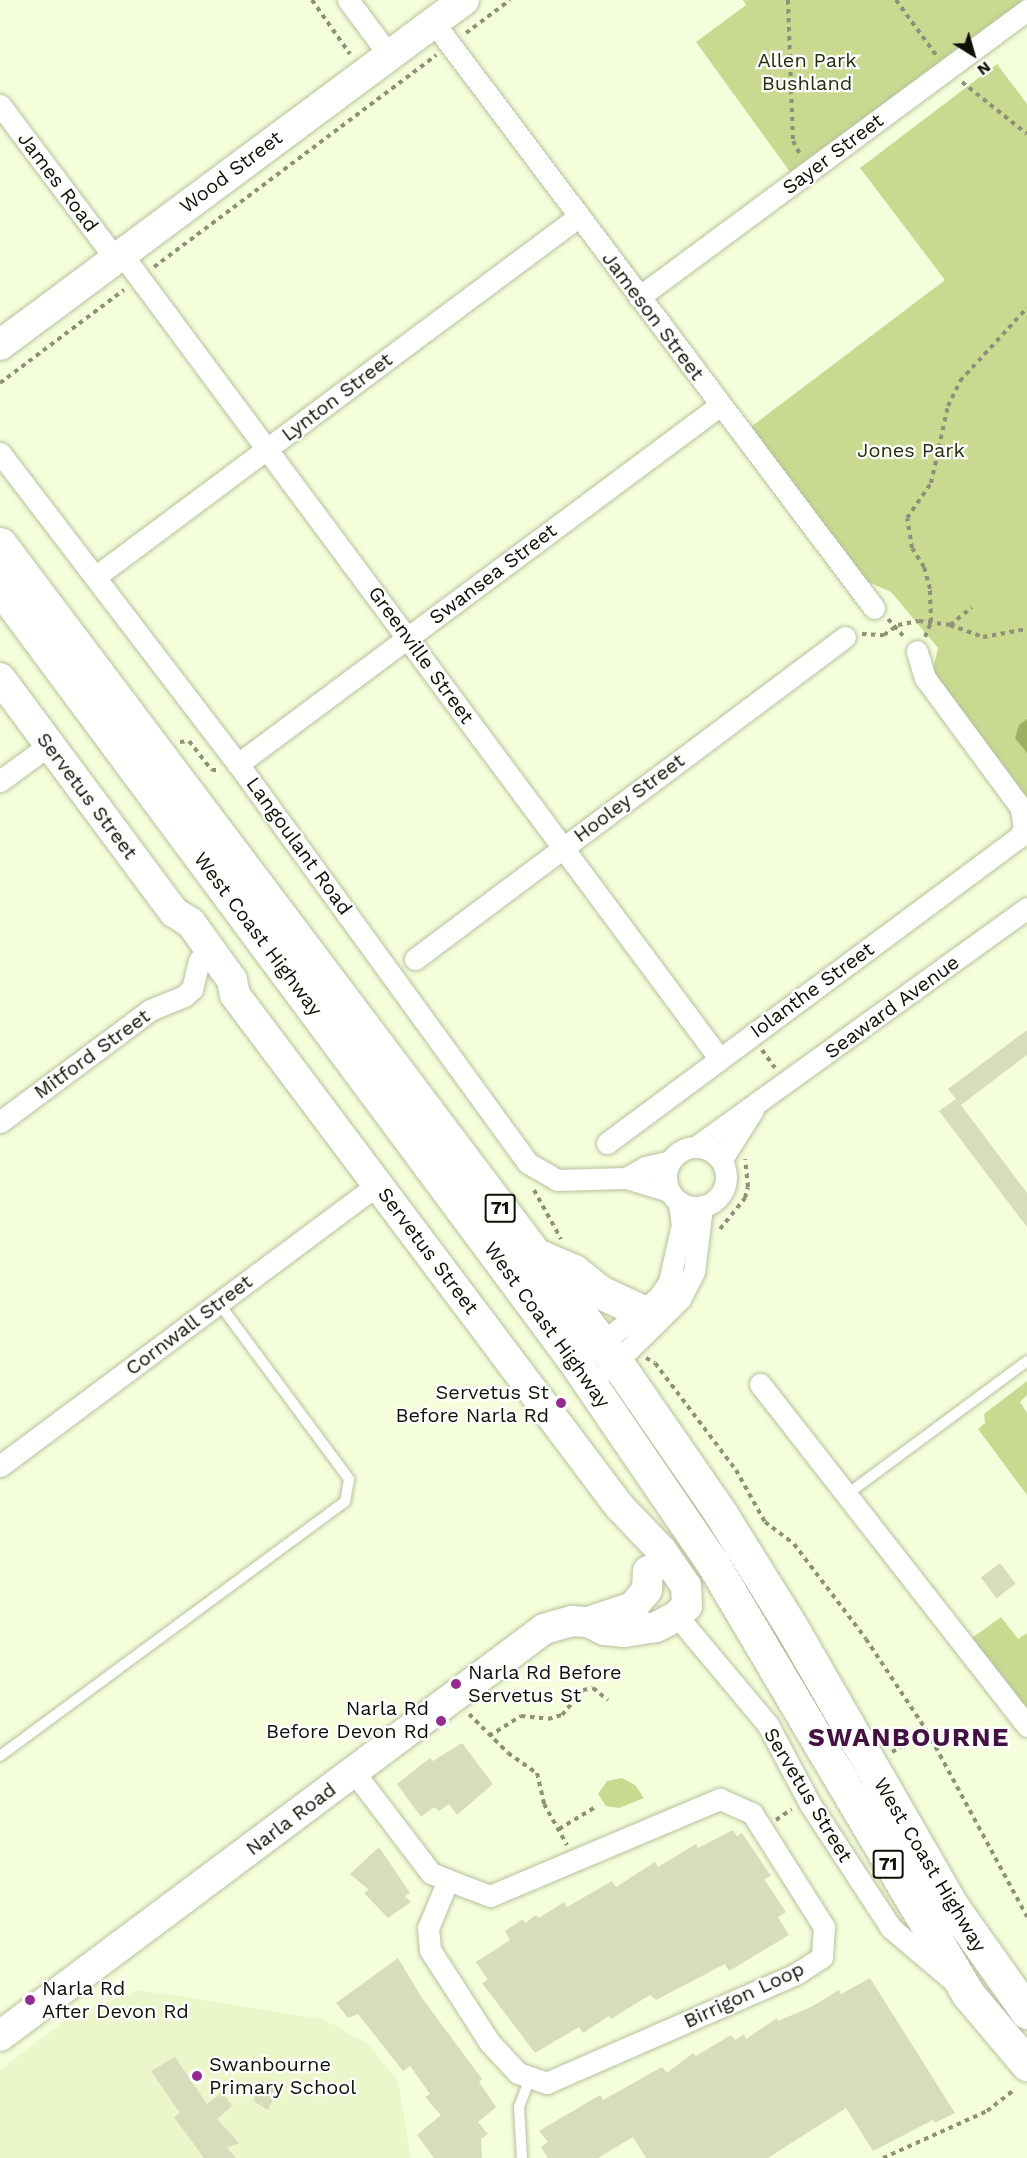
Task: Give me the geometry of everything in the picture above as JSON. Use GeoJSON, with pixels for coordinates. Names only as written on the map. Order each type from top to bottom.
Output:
{"type":"FeatureCollection","features":[{"type":"Feature","properties":{"kind":"highway","name":"West Coast Highway"},"geometry":{"type":"LineString","coordinates":[[0,544],[609,1353],[727,1523],[792,1628],[952,1906],[1027,2013]]}},
{"type":"Feature","properties":{"kind":"highway","name":"West Coast Highway"},"geometry":{"type":"LineString","coordinates":[[0,587],[583,1373],[718,1572],[969,1994],[1021,2077]]}},
{"type":"Feature","properties":{"kind":"highway"},"geometry":{"type":"LineString","coordinates":[[536,1255],[574,1271],[605,1295],[641,1311]]}},
{"type":"Feature","properties":{"kind":"street"},"geometry":{"type":"LineString","coordinates":[[348,0],[389,55]]}},
{"type":"Feature","properties":{"kind":"street","name":"Wood Street"},"geometry":{"type":"LineString","coordinates":[[0,345],[389,55],[440,47],[464,0]]}},
{"type":"Feature","properties":{"kind":"street","name":"Sayer Street"},"geometry":{"type":"LineString","coordinates":[[639,297],[1027,9]]}},
{"type":"Feature","properties":{"kind":"street","name":"Jameson Street"},"geometry":{"type":"LineString","coordinates":[[440,47],[579,217],[719,406],[874,608]]}},
{"type":"Feature","properties":{"kind":"street","name":"James Road"},"geometry":{"type":"LineString","coordinates":[[0,105],[118,256]]}},
{"type":"Feature","properties":{"kind":"street","name":"Lynton Street"},"geometry":{"type":"LineString","coordinates":[[95,577],[579,217]]}},
{"type":"Feature","properties":{"kind":"street","name":"Greenville Street"},"geometry":{"type":"LineString","coordinates":[[118,256],[139,278],[719,1058]]}},
{"type":"Feature","properties":{"kind":"street","name":"Swansea Street"},"geometry":{"type":"LineString","coordinates":[[231,767],[719,406]]}},
{"type":"Feature","properties":{"kind":"street","name":"Langoulant Road"},"geometry":{"type":"LineString","coordinates":[[0,453],[95,577],[231,767],[528,1162],[557,1180],[626,1178],[674,1197]]}},
{"type":"Feature","properties":{"kind":"street","name":"Hooley Street"},"geometry":{"type":"LineString","coordinates":[[415,959],[850,635]]}},
{"type":"Feature","properties":{"kind":"street","name":"Iolanthe Street"},"geometry":{"type":"LineString","coordinates":[[607,1143],[1019,837],[1024,828],[1021,808],[925,678],[917,651]]}},
{"type":"Feature","properties":{"kind":"street","name":"Servetus Street"},"geometry":{"type":"LineString","coordinates":[[0,678],[174,912],[191,923],[232,980],[235,995],[619,1506],[682,1578],[689,1597],[677,1616]]}},
{"type":"Feature","properties":{"kind":"street"},"geometry":{"type":"LineString","coordinates":[[0,781],[49,745]]}},
{"type":"Feature","properties":{"kind":"street","name":"Seaward Avenue"},"geometry":{"type":"LineString","coordinates":[[697,1146],[723,1124],[757,1105],[1027,908]]}},
{"type":"Feature","properties":{"kind":"street","name":"Servetus Street"},"geometry":{"type":"LineString","coordinates":[[174,912],[180,933],[221,988],[235,995]]}},
{"type":"Feature","properties":{"kind":"street","name":"Mitford Street"},"geometry":{"type":"LineString","coordinates":[[0,1122],[140,1019],[192,989],[200,960]]}},
{"type":"Feature","properties":{"kind":"street","name":"Seaward Avenue"},"geometry":{"type":"LineString","coordinates":[[722,1160],[757,1105]]}},
{"type":"Feature","properties":{"kind":"street"},"geometry":{"type":"LineString","coordinates":[[609,1353],[641,1311],[669,1281],[682,1225],[666,1170],[670,1161],[682,1150],[697,1146],[711,1150],[722,1160],[726,1169],[724,1189],[719,1197],[702,1207]]}},
{"type":"Feature","properties":{"kind":"street","name":"Langoulant Road"},"geometry":{"type":"LineString","coordinates":[[626,1178],[645,1167],[670,1161]]}},
{"type":"Feature","properties":{"kind":"street","name":"Cornwall Street"},"geometry":{"type":"LineString","coordinates":[[0,1466],[378,1184]]}},
{"type":"Feature","properties":{"kind":"street"},"geometry":{"type":"LineString","coordinates":[[674,1197],[702,1207]]}},
{"type":"Feature","properties":{"kind":"street"},"geometry":{"type":"LineString","coordinates":[[583,1373],[680,1299],[694,1272],[702,1207]]}},
{"type":"Feature","properties":{"kind":"street"},"geometry":{"type":"LineString","coordinates":[[760,1384],[1027,1726]]}},
{"type":"Feature","properties":{"kind":"street","name":"Servetus Street"},"geometry":{"type":"LineString","coordinates":[[619,1506],[648,1571],[677,1616],[768,1725],[810,1804],[891,1928],[969,1994]]}},
{"type":"Feature","properties":{"kind":"street","name":"Narla Road"},"geometry":{"type":"LineString","coordinates":[[0,2036],[544,1629],[572,1621],[588,1622],[623,1612],[640,1601],[647,1590],[648,1571]]}},
{"type":"Feature","properties":{"kind":"street","name":"Narla Road"},"geometry":{"type":"LineString","coordinates":[[588,1622],[604,1630],[639,1632],[677,1616]]}},
{"type":"Feature","properties":{"kind":"street","name":"Birrigon Loop"},"geometry":{"type":"LineString","coordinates":[[354,1772],[431,1873],[490,1896],[720,1799],[752,1813],[824,1927],[822,1957],[796,1974],[547,2083],[530,2078]]}},
{"type":"Feature","properties":{"kind":"street"},"geometry":{"type":"LineString","coordinates":[[448,1880],[428,1928],[430,1950],[490,2043],[518,2073],[530,2078]]}},
{"type":"Feature","properties":{"kind":"lane"},"geometry":{"type":"LineString","coordinates":[[0,1756],[345,1502],[349,1479],[219,1303]]}},
{"type":"Feature","properties":{"kind":"lane"},"geometry":{"type":"LineString","coordinates":[[846,1495],[1027,1361]]}},
{"type":"Feature","properties":{"kind":"lane"},"geometry":{"type":"LineString","coordinates":[[522,2158],[519,2107],[530,2078]]}},
{"type":"Feature","properties":{"kind":"path"},"geometry":{"type":"LineString","coordinates":[[312,0],[352,53],[343,60]]}},
{"type":"Feature","properties":{"kind":"path"},"geometry":{"type":"LineString","coordinates":[[0,383],[440,47],[510,0]]}},
{"type":"Feature","properties":{"kind":"path"},"geometry":{"type":"LineString","coordinates":[[788,0],[793,141],[804,162]]}},
{"type":"Feature","properties":{"kind":"path"},"geometry":{"type":"LineString","coordinates":[[874,608],[897,627],[917,651],[931,622],[930,589],[924,567],[912,548],[907,518],[931,483],[948,406],[960,381],[1027,308]]}},
{"type":"Feature","properties":{"kind":"path"},"geometry":{"type":"LineString","coordinates":[[950,625],[972,607]]}},
{"type":"Feature","properties":{"kind":"path"},"geometry":{"type":"LineString","coordinates":[[850,635],[876,637],[908,622],[950,625],[983,638],[1027,629]]}},
{"type":"Feature","properties":{"kind":"path"},"geometry":{"type":"LineString","coordinates":[[176,743],[189,741],[212,770],[231,767]]}},
{"type":"Feature","properties":{"kind":"path"},"geometry":{"type":"LineString","coordinates":[[758,1044],[787,1083]]}},
{"type":"Feature","properties":{"kind":"path"},"geometry":{"type":"LineString","coordinates":[[717,1234],[744,1198],[748,1187],[745,1148]]}},
{"type":"Feature","properties":{"kind":"path"},"geometry":{"type":"LineString","coordinates":[[656,1355],[655,1362],[736,1470],[765,1522],[794,1544],[866,1639],[927,1731],[1027,1917]]}},
{"type":"Feature","properties":{"kind":"path"},"geometry":{"type":"LineString","coordinates":[[489,1736],[521,1716],[548,1719],[562,1715],[583,1690],[593,1688],[608,1700]]}},
{"type":"Feature","properties":{"kind":"path"},"geometry":{"type":"LineString","coordinates":[[457,1695],[476,1724],[537,1773],[544,1804],[575,1860]]}},
{"type":"Feature","properties":{"kind":"path"},"geometry":{"type":"LineString","coordinates":[[885,1756],[927,1731]]}},
{"type":"Feature","properties":{"kind":"path"},"geometry":{"type":"LineString","coordinates":[[559,1829],[597,1806]]}},
{"type":"Feature","properties":{"kind":"path"},"geometry":{"type":"LineString","coordinates":[[883,2158],[987,2111],[1021,2077]]}},
{"type":"Feature","properties":{"kind":"shaded area"},"geometry":{"type":"Polygon","coordinates":[[[1027,719],[1027,753],[1015,738],[1019,725],[1027,719]]]}},
{"type":"Feature","properties":{"kind":"shaded area","name":"Swanbourne Primary School"},"geometry":{"type":"Polygon","coordinates":[[[139,1990],[323,2019],[368,2044],[398,2081],[411,2158],[0,2158],[0,2070],[74,2014],[139,1990]]]}},
{"type":"Feature","properties":{"kind":"green space","name":"Allen Park Bushland"},"geometry":{"type":"Polygon","coordinates":[[[743,0],[1024,0],[790,172],[696,42],[746,5],[743,0]]]}},
{"type":"Feature","properties":{"kind":"green space","name":"Jones Park"},"geometry":{"type":"Polygon","coordinates":[[[997,64],[1027,104],[1027,801],[932,674],[938,648],[891,592],[861,579],[748,429],[945,280],[860,168],[997,64]]]}},
{"type":"Feature","properties":{"kind":"green space"},"geometry":{"type":"Polygon","coordinates":[[[1027,1381],[1027,1395],[1020,1402],[1027,1413],[1027,1495],[978,1429],[985,1423],[984,1414],[1027,1381]]]}},
{"type":"Feature","properties":{"kind":"green space"},"geometry":{"type":"Polygon","coordinates":[[[1001,1617],[1018,1639],[1027,1633],[1027,1711],[972,1638],[1001,1617]]]}},
{"type":"Feature","properties":{"kind":"green space"},"geometry":{"type":"Polygon","coordinates":[[[622,1778],[635,1785],[644,1798],[619,1808],[606,1806],[598,1794],[607,1781],[622,1778]]]}},
{"type":"Feature","properties":{"kind":"building"},"geometry":{"type":"Polygon","coordinates":[[[1027,1030],[1027,1055],[961,1105],[1027,1193],[1027,1227],[939,1111],[956,1099],[948,1089],[1027,1030]]]}},
{"type":"Feature","properties":{"kind":"building"},"geometry":{"type":"Polygon","coordinates":[[[1000,1563],[1016,1584],[996,1598],[981,1577],[1000,1563]]]}},
{"type":"Feature","properties":{"kind":"building"},"geometry":{"type":"Polygon","coordinates":[[[462,1743],[493,1784],[457,1815],[449,1804],[439,1811],[434,1807],[421,1817],[397,1784],[430,1758],[433,1761],[462,1743]]]}},
{"type":"Feature","properties":{"kind":"building"},"geometry":{"type":"Polygon","coordinates":[[[733,1830],[737,1836],[742,1833],[771,1876],[764,1879],[786,1912],[778,1917],[789,1935],[729,1971],[725,1964],[656,2000],[650,1995],[611,2019],[609,2016],[583,2033],[579,2027],[535,2053],[482,1983],[488,1980],[476,1962],[510,1940],[505,1931],[523,1919],[525,1923],[536,1915],[539,1918],[564,1902],[567,1907],[612,1881],[616,1887],[655,1862],[658,1867],[696,1844],[698,1848],[733,1830]]]}},
{"type":"Feature","properties":{"kind":"building"},"geometry":{"type":"Polygon","coordinates":[[[379,1847],[410,1893],[405,1896],[411,1902],[388,1918],[364,1893],[369,1890],[350,1874],[379,1847]]]}},
{"type":"Feature","properties":{"kind":"building"},"geometry":{"type":"Polygon","coordinates":[[[398,1958],[422,1998],[482,2079],[479,2082],[496,2107],[478,2122],[488,2134],[481,2139],[482,2158],[434,2158],[417,2135],[441,2115],[425,2097],[430,2094],[410,2066],[403,2071],[358,2014],[348,2018],[336,2003],[398,1958]]]}},
{"type":"Feature","properties":{"kind":"building"},"geometry":{"type":"Polygon","coordinates":[[[870,1978],[955,2113],[935,2123],[933,2120],[873,2151],[846,2108],[768,2158],[646,2158],[633,2137],[598,2158],[548,2158],[541,2147],[548,2142],[539,2131],[600,2095],[603,2100],[662,2067],[667,2073],[693,2053],[696,2056],[731,2035],[735,2040],[744,2034],[746,2039],[777,2018],[778,2021],[811,2007],[839,1990],[841,1994],[870,1978]]]}},
{"type":"Feature","properties":{"kind":"building"},"geometry":{"type":"Polygon","coordinates":[[[175,2057],[207,2104],[222,2092],[232,2106],[217,2119],[239,2143],[227,2148],[236,2158],[204,2158],[174,2117],[180,2113],[151,2071],[175,2057]]]}},
{"type":"Feature","properties":{"kind":"building"},"geometry":{"type":"Polygon","coordinates":[[[262,2081],[277,2090],[268,2110],[253,2101],[262,2081]]]}},
{"type":"Feature","properties":{"kind":"place","name":"Servetus St Before Narla Rd"},"geometry":{"type":"Point","coordinates":[561,1403]}},
{"type":"Feature","properties":{"kind":"place","name":"Narla Rd Before Servetus St"},"geometry":{"type":"Point","coordinates":[456,1684]}},
{"type":"Feature","properties":{"kind":"place","name":"Narla Rd Before Devon Rd"},"geometry":{"type":"Point","coordinates":[441,1721]}},
{"type":"Feature","properties":{"kind":"place","name":"Narla Rd After Devon Rd"},"geometry":{"type":"Point","coordinates":[30,2000]}},
{"type":"Feature","properties":{"kind":"place","name":"Swanbourne Primary School"},"geometry":{"type":"Point","coordinates":[197,2076]}},
{"type":"Feature","properties":{"kind":"district","name":"SWANBOURNE"},"geometry":{"type":"Point","coordinates":[909,1738]}}]}
